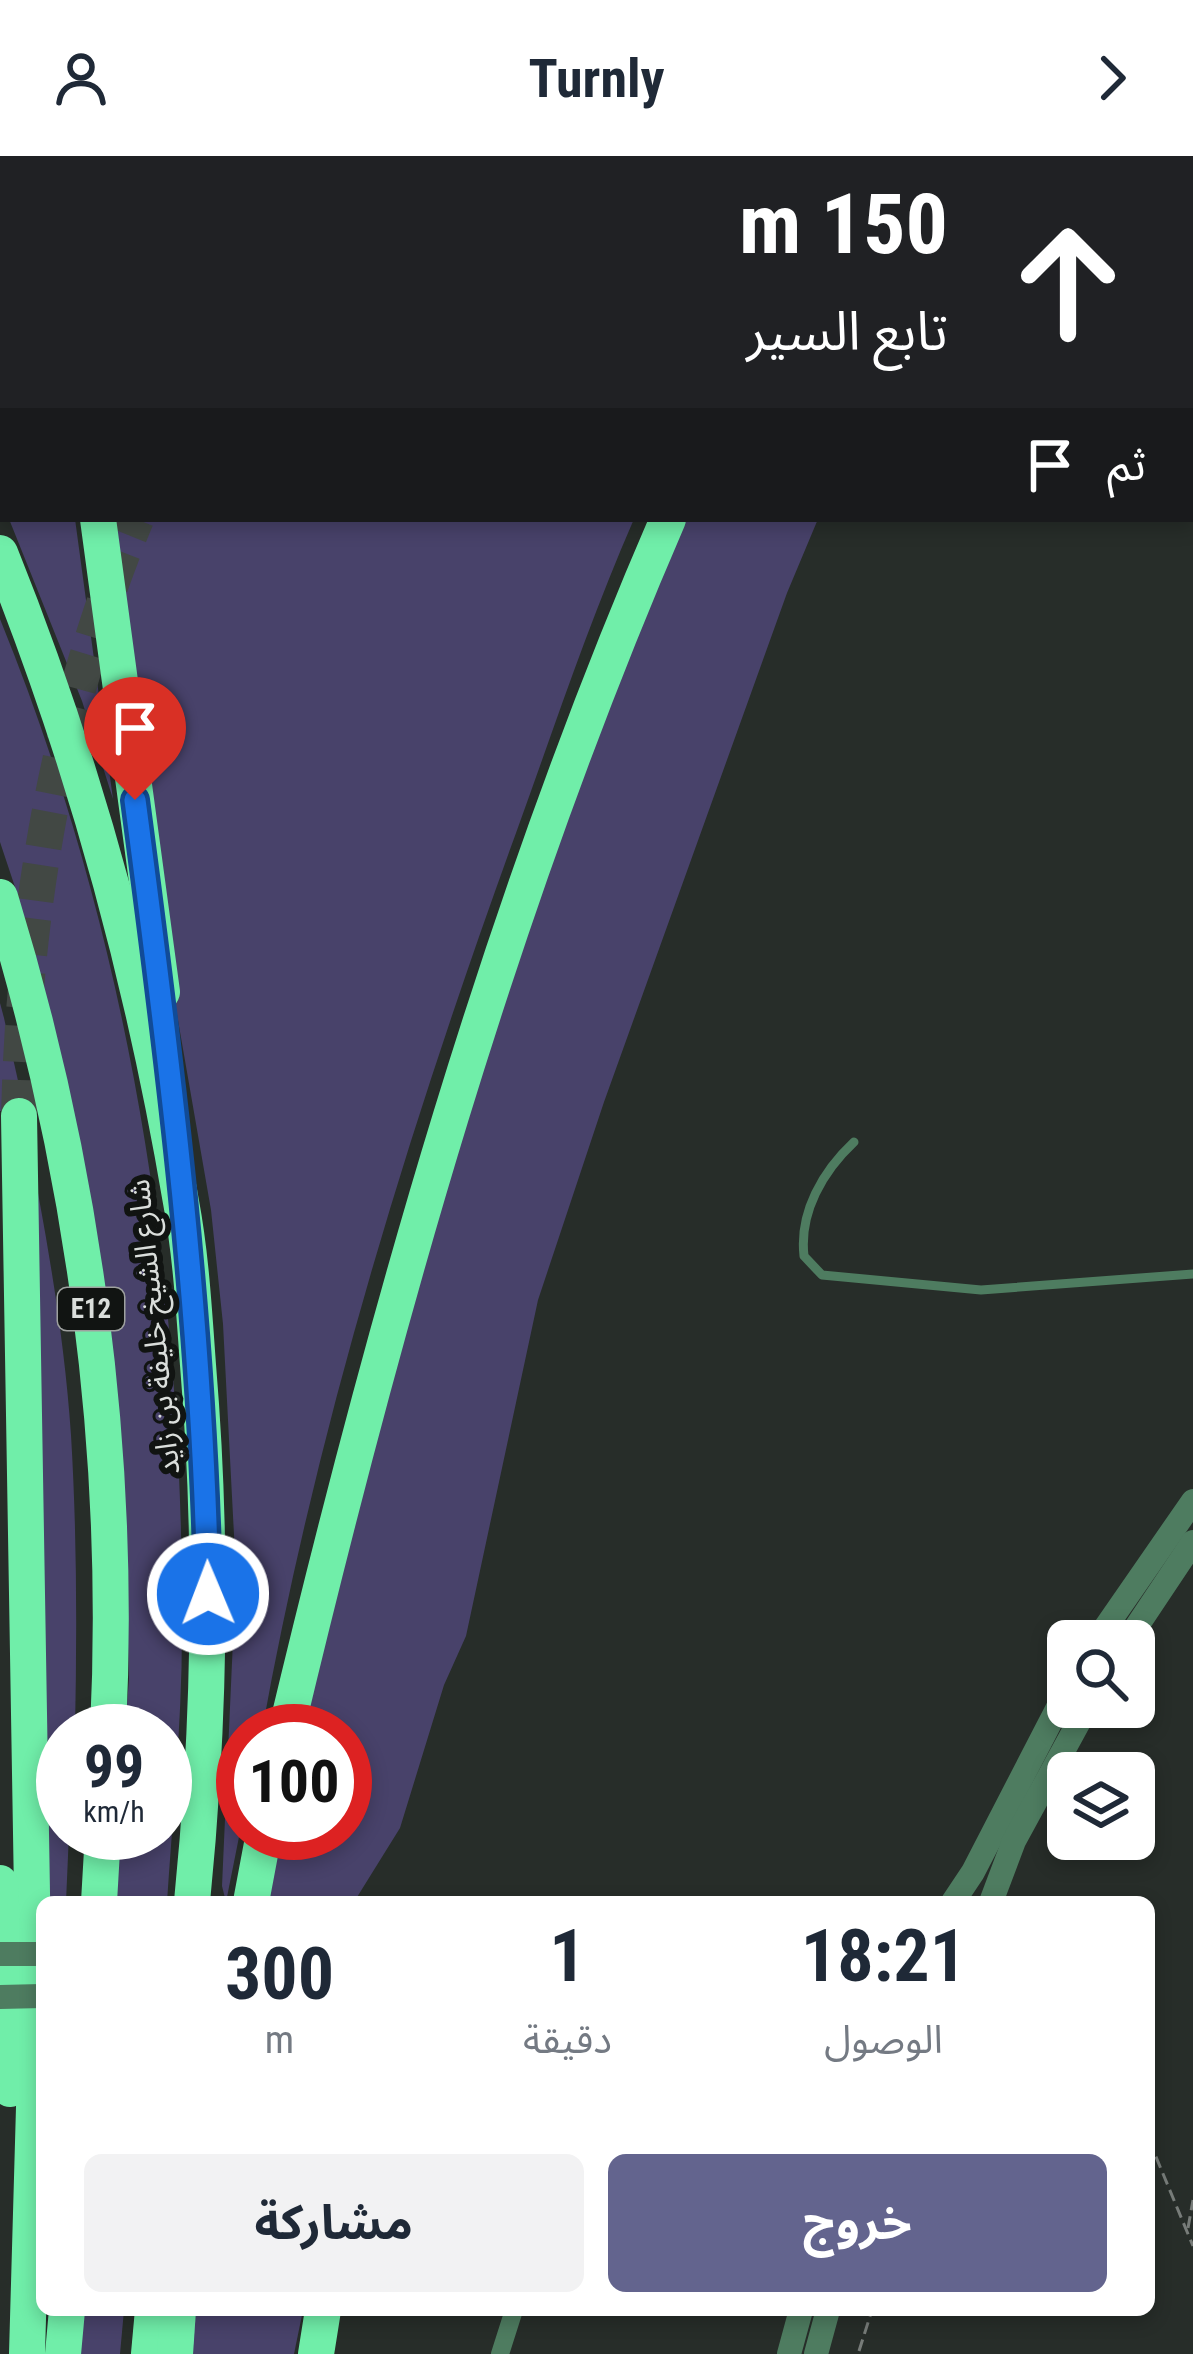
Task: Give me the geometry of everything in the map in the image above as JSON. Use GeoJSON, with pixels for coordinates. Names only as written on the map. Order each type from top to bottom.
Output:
{"type":"FeatureCollection","features":[{"type":"Feature","properties":{"kind":"highway"},"geometry":{"type":"LineString","coordinates":[[98,522],[164,1008],[182,1204]]}},
{"type":"Feature","properties":{"kind":"highway"},"geometry":{"type":"LineString","coordinates":[[293,1704],[381,1351],[438,1156],[564,786],[667,522]]}},
{"type":"Feature","properties":{"kind":"highway","name":"شارع الشيخ خليفة بن زايد"},"geometry":{"type":"LineString","coordinates":[[0,554],[59,706],[123,919],[182,1204],[203,1424],[208,1594],[192,1896]]}},
{"type":"Feature","properties":{"kind":"highway","name":"شارع الشيخ خليفة بن زايد"},"geometry":{"type":"LineString","coordinates":[[0,897],[49,1076],[91,1311],[109,1511],[108,1704]]}},
{"type":"Feature","properties":{"kind":"highway"},"geometry":{"type":"LineString","coordinates":[[19,1116],[34,2072],[23,2354]]}},
{"type":"Feature","properties":{"kind":"highway"},"geometry":{"type":"LineString","coordinates":[[99,1896],[101,1860]]}},
{"type":"Feature","properties":{"kind":"highway"},"geometry":{"type":"LineString","coordinates":[[252,1896],[259,1860]]}},
{"type":"Feature","properties":{"kind":"highway"},"geometry":{"type":"LineString","coordinates":[[0,1883],[23,2354]]}},
{"type":"Feature","properties":{"kind":"highway"},"geometry":{"type":"LineString","coordinates":[[63,2354],[66,2316]]}},
{"type":"Feature","properties":{"kind":"highway"},"geometry":{"type":"LineString","coordinates":[[149,2354],[152,2316]]}},
{"type":"Feature","properties":{"kind":"highway"},"geometry":{"type":"LineString","coordinates":[[175,2354],[178,2316]]}},
{"type":"Feature","properties":{"kind":"highway"},"geometry":{"type":"LineString","coordinates":[[316,2354],[321,2316]]}},
{"type":"Feature","properties":{"kind":"street"},"geometry":{"type":"LineString","coordinates":[[1111,1620],[1193,1501]]}},
{"type":"Feature","properties":{"kind":"street"},"geometry":{"type":"LineString","coordinates":[[1141,1620],[1193,1543]]}},
{"type":"Feature","properties":{"kind":"street"},"geometry":{"type":"LineString","coordinates":[[957,1896],[1047,1728]]}},
{"type":"Feature","properties":{"kind":"street"},"geometry":{"type":"LineString","coordinates":[[993,1896],[1014,1841],[1076,1728]]}},
{"type":"Feature","properties":{"kind":"street"},"geometry":{"type":"LineString","coordinates":[[0,1954],[36,1954]]}},
{"type":"Feature","properties":{"kind":"street"},"geometry":{"type":"LineString","coordinates":[[0,1997],[36,1996]]}},
{"type":"Feature","properties":{"kind":"street"},"geometry":{"type":"LineString","coordinates":[[500,2354],[512,2316]]}},
{"type":"Feature","properties":{"kind":"street"},"geometry":{"type":"LineString","coordinates":[[789,2354],[799,2316]]}},
{"type":"Feature","properties":{"kind":"street"},"geometry":{"type":"LineString","coordinates":[[817,2354],[826,2316]]}},
{"type":"Feature","properties":{"kind":"lane"},"geometry":{"type":"LineString","coordinates":[[854,1142],[830,1167],[808,1213],[804,1256],[823,1275],[982,1290],[1193,1274]]}},
{"type":"Feature","properties":{"kind":"path"},"geometry":{"type":"LineString","coordinates":[[1155,2155],[1193,2246]]}},
{"type":"Feature","properties":{"kind":"path"},"geometry":{"type":"LineString","coordinates":[[1187,2234],[1193,2200]]}},
{"type":"Feature","properties":{"kind":"path"},"geometry":{"type":"LineString","coordinates":[[859,2351],[870,2316]]}},
{"type":"Feature","properties":{"kind":"shaded area"},"geometry":{"type":"Polygon","coordinates":[[[10,522],[75,522],[113,799],[82,701],[10,522]]]}},
{"type":"Feature","properties":{"kind":"shaded area"},"geometry":{"type":"Polygon","coordinates":[[[105,522],[633,522],[477,943],[404,1165],[310,1503],[267,1704],[230,1704],[236,1573],[223,1324],[211,1210],[155,888],[105,522]]]}},
{"type":"Feature","properties":{"kind":"shaded area"},"geometry":{"type":"Polygon","coordinates":[[[678,522],[817,522],[604,1102],[538,1300],[466,1636],[444,1685],[400,1828],[358,1896],[254,1896],[262,1860],[372,1860],[372,1704],[302,1704],[494,1016],[678,522]]]}},
{"type":"Feature","properties":{"kind":"shaded area"},"geometry":{"type":"Polygon","coordinates":[[[0,619],[84,863],[140,1115],[173,1372],[180,1501],[180,1704],[127,1704],[125,1539],[17,893],[0,842],[0,619]]]}},
{"type":"Feature","properties":{"kind":"shaded area"},"geometry":{"type":"Polygon","coordinates":[[[0,1003],[4,1018],[25,1112],[0,1111],[0,1003]]]}},
{"type":"Feature","properties":{"kind":"shaded area"},"geometry":{"type":"Polygon","coordinates":[[[25,1125],[68,1396],[76,1704],[38,1704],[25,1125]]]}},
{"type":"Feature","properties":{"kind":"shaded area"},"geometry":{"type":"Polygon","coordinates":[[[41,1860],[68,1860],[66,1896],[42,1896],[41,1860]]]}},
{"type":"Feature","properties":{"kind":"shaded area"},"geometry":{"type":"Polygon","coordinates":[[[117,1860],[170,1860],[167,1896],[115,1896],[117,1860]]]}},
{"type":"Feature","properties":{"kind":"shaded area"},"geometry":{"type":"Polygon","coordinates":[[[223,1860],[234,1860],[227,1896],[222,1886],[223,1860]]]}},
{"type":"Feature","properties":{"kind":"shaded area"},"geometry":{"type":"Polygon","coordinates":[[[80,2316],[123,2316],[120,2354],[77,2354],[80,2316]]]}},
{"type":"Feature","properties":{"kind":"shaded area"},"geometry":{"type":"Polygon","coordinates":[[[188,2316],[302,2316],[294,2354],[185,2354],[188,2316]]]}},
{"type":"Feature","properties":{"kind":"tunnel"},"geometry":{"type":"LineString","coordinates":[[19,1116],[28,963],[50,812],[85,664],[135,522]]}},
{"type":"Feature","properties":{"kind":"route"},"geometry":{"type":"LineString","coordinates":[[135,800],[173,1086],[190,1268],[203,1424],[208,1594]]}}]}
